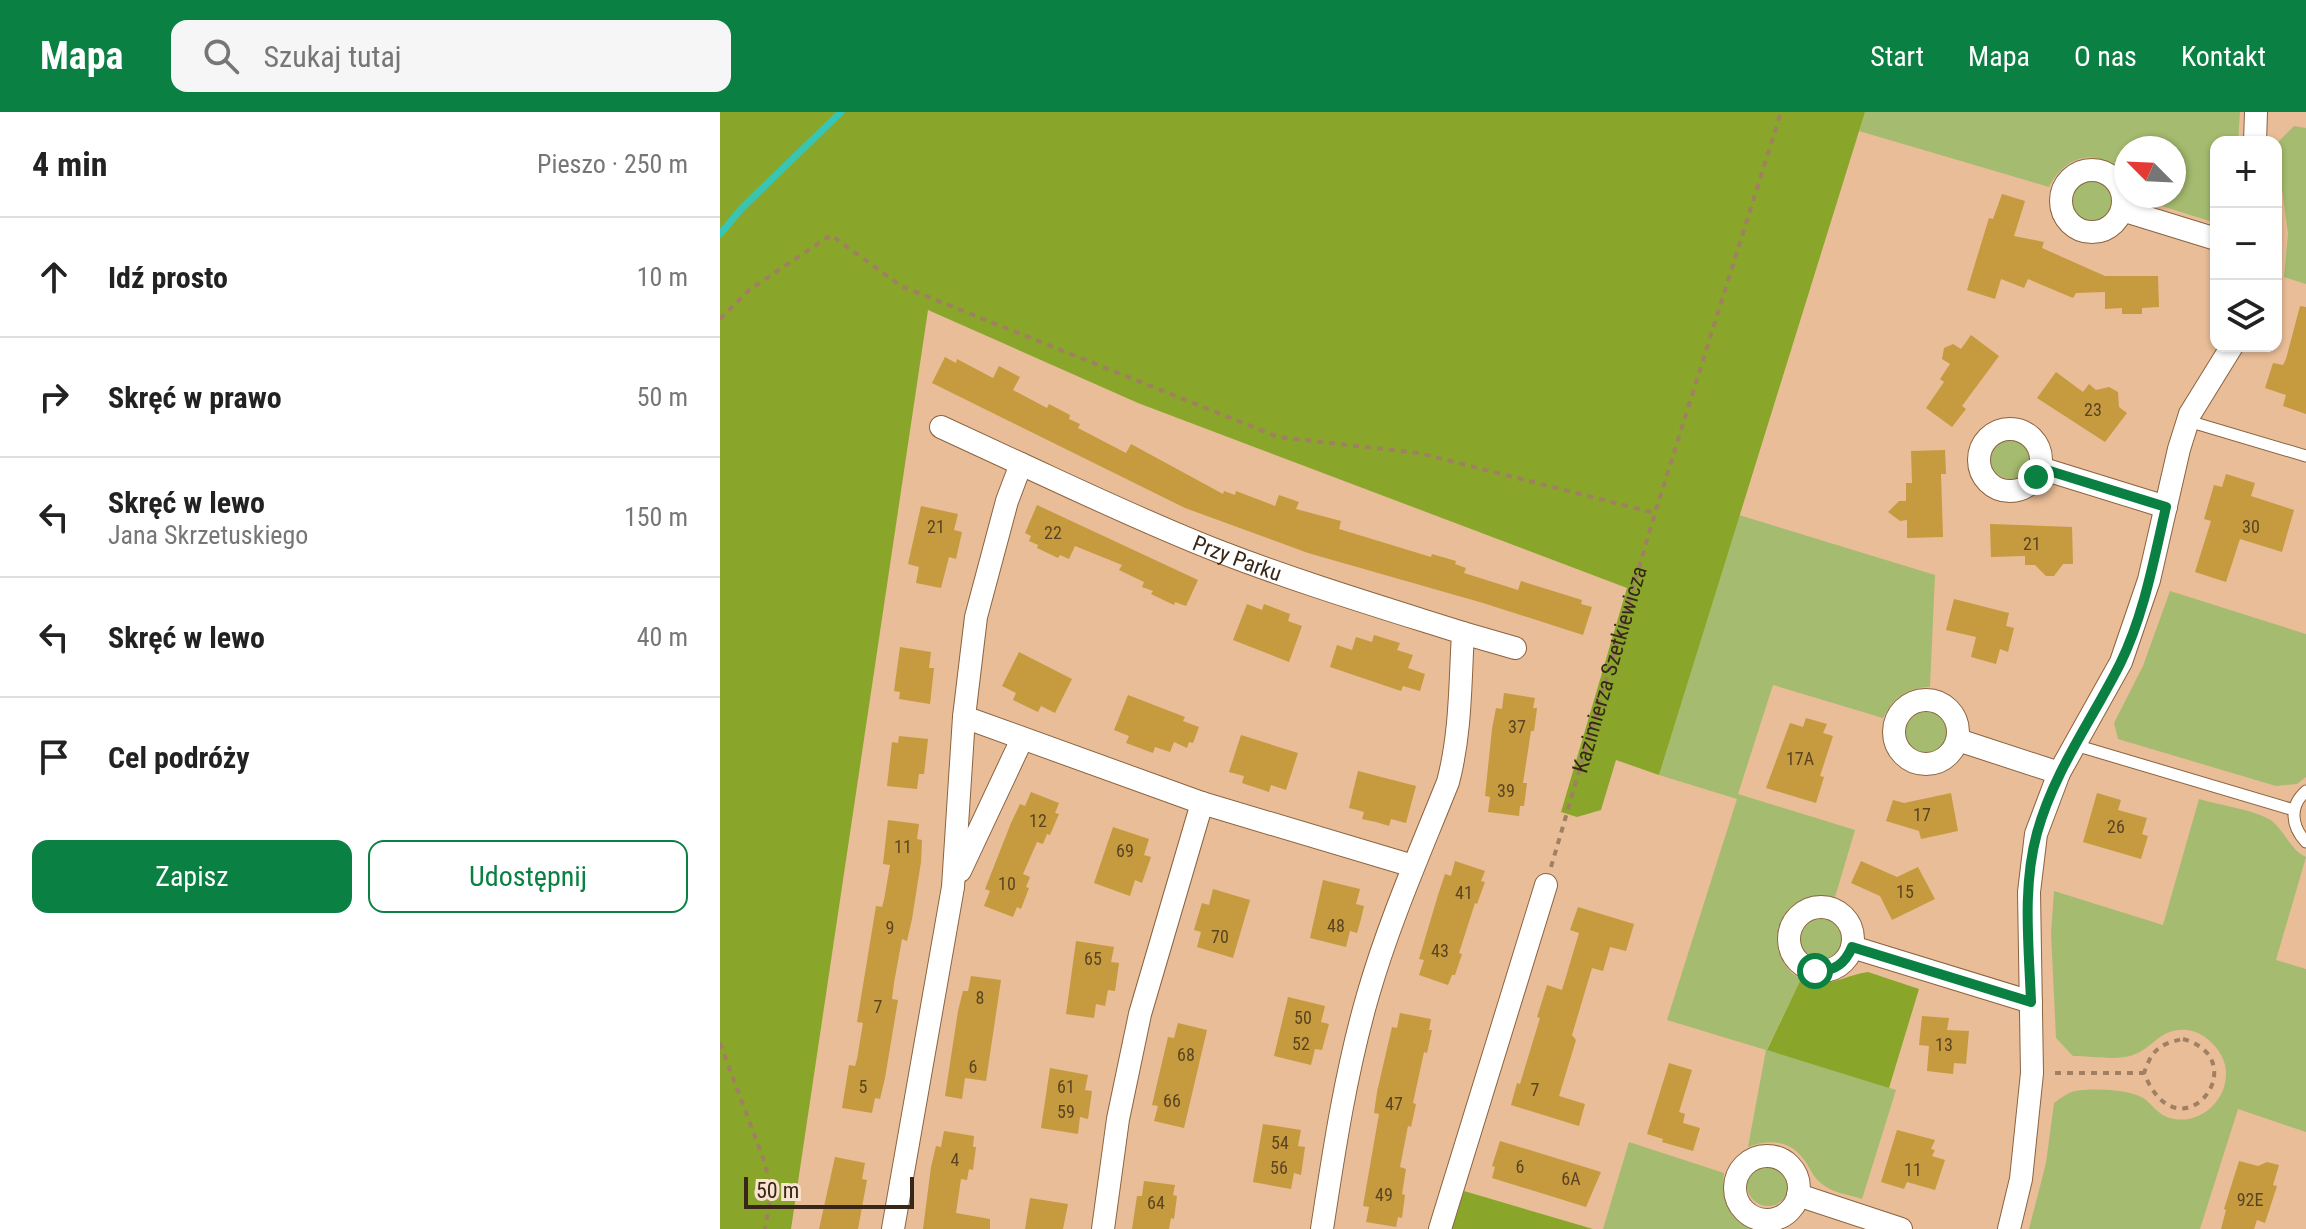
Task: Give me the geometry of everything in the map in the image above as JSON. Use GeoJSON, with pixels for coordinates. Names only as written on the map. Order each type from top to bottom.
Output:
{"type":"FeatureCollection","features":[{"type":"Feature","properties":{"kind":"street"},"geometry":{"type":"LineString","coordinates":[[2255,136],[2256,112]]}},
{"type":"Feature","properties":{"kind":"street"},"geometry":{"type":"LineString","coordinates":[[2122,210],[2210,237]]}},
{"type":"Feature","properties":{"kind":"street"},"geometry":{"type":"LineString","coordinates":[[2009,1229],[2021,1179],[2032,1073],[2029,892],[2036,834],[2059,773],[2121,662],[2138,618],[2188,421],[2201,393],[2228,352]]}},
{"type":"Feature","properties":{"kind":"street","name":"Przy Parku"},"geometry":{"type":"LineString","coordinates":[[941,427],[1122,511],[1216,550],[1308,584],[1515,648]]}},
{"type":"Feature","properties":{"kind":"street"},"geometry":{"type":"LineString","coordinates":[[893,1229],[953,887],[964,717],[976,617],[1007,501],[1021,464]]}},
{"type":"Feature","properties":{"kind":"street"},"geometry":{"type":"LineString","coordinates":[[2040,468],[2166,507]]}},
{"type":"Feature","properties":{"kind":"street"},"geometry":{"type":"LineString","coordinates":[[1322,1229],[1340,1112],[1368,995],[1453,764],[1463,633]]}},
{"type":"Feature","properties":{"kind":"street"},"geometry":{"type":"LineString","coordinates":[[964,717],[1202,803],[1413,866]]}},
{"type":"Feature","properties":{"kind":"street"},"geometry":{"type":"LineString","coordinates":[[953,887],[1022,739]]}},
{"type":"Feature","properties":{"kind":"street"},"geometry":{"type":"LineString","coordinates":[[1958,740],[2059,773]]}},
{"type":"Feature","properties":{"kind":"street"},"geometry":{"type":"LineString","coordinates":[[1103,1229],[1118,1119],[1140,1014],[1202,803]]}},
{"type":"Feature","properties":{"kind":"street"},"geometry":{"type":"LineString","coordinates":[[1440,1229],[1546,885]]}},
{"type":"Feature","properties":{"kind":"street"},"geometry":{"type":"LineString","coordinates":[[1852,947],[2031,1002]]}},
{"type":"Feature","properties":{"kind":"street"},"geometry":{"type":"LineString","coordinates":[[1798,1195],[1901,1229]]}},
{"type":"Feature","properties":{"kind":"lane"},"geometry":{"type":"LineString","coordinates":[[2188,421],[2306,456]]}},
{"type":"Feature","properties":{"kind":"lane"},"geometry":{"type":"LineString","coordinates":[[2075,745],[2294,810]]}},
{"type":"Feature","properties":{"kind":"lane"},"geometry":{"type":"LineString","coordinates":[[2306,791],[2294,810],[2294,824],[2306,842]]}},
{"type":"Feature","properties":{"kind":"path","name":"Kazimierza Szetkiewicza"},"geometry":{"type":"LineString","coordinates":[[1546,885],[1655,513],[1781,112]]}},
{"type":"Feature","properties":{"kind":"path"},"geometry":{"type":"LineString","coordinates":[[720,319],[749,290],[831,235],[901,286],[1278,437],[1419,453],[1655,513]]}},
{"type":"Feature","properties":{"kind":"path"},"geometry":{"type":"LineString","coordinates":[[2183,1039],[2199,1044],[2211,1057],[2214,1074],[2210,1092],[2196,1105],[2180,1109],[2164,1103],[2151,1090],[2144,1073],[2150,1057],[2163,1043],[2183,1039]]}},
{"type":"Feature","properties":{"kind":"path"},"geometry":{"type":"LineString","coordinates":[[720,1043],[766,1166],[770,1199],[765,1229]]}},
{"type":"Feature","properties":{"kind":"path"},"geometry":{"type":"LineString","coordinates":[[2032,1073],[2144,1073]]}},
{"type":"Feature","properties":{"kind":"green space"},"geometry":{"type":"Polygon","coordinates":[[[720,112],[1865,112],[1659,775],[1616,760],[1601,810],[1577,817],[1561,812],[1627,588],[1138,403],[928,310],[791,1229],[720,1229],[720,112]]]}},
{"type":"Feature","properties":{"kind":"green space"},"geometry":{"type":"Polygon","coordinates":[[[1865,112],[2240,112],[2238,136],[2210,136],[2210,221],[2168,208],[2186,208],[2186,136],[2114,136],[2114,166],[2095,158],[2074,161],[2056,176],[2049,187],[1859,131],[1865,112]]]}},
{"type":"Feature","properties":{"kind":"green space"},"geometry":{"type":"Polygon","coordinates":[[[2294,126],[2306,128],[2306,284],[2284,277],[2288,234],[2282,189],[2282,138],[2294,126]]]}},
{"type":"Feature","properties":{"kind":"green space"},"geometry":{"type":"Polygon","coordinates":[[[2092,181],[2107,187],[2113,202],[2107,217],[2092,223],[2077,217],[2071,202],[2077,187],[2092,181]]]}},
{"type":"Feature","properties":{"kind":"green space"},"geometry":{"type":"Polygon","coordinates":[[[2011,437],[2026,443],[2032,458],[2026,473],[2011,479],[1996,473],[1990,458],[1996,443],[2011,437]]]}},
{"type":"Feature","properties":{"kind":"green space"},"geometry":{"type":"Polygon","coordinates":[[[1739,515],[1935,575],[1930,687],[1914,689],[1902,695],[1883,718],[1773,685],[1738,794],[1855,830],[1835,897],[1816,896],[1798,902],[1782,919],[1777,941],[1779,953],[1791,972],[1801,979],[1767,1049],[1896,1090],[1862,1199],[1825,1186],[1789,1146],[1769,1142],[1748,1147],[1766,1050],[1667,1020],[1737,799],[1659,775],[1739,515]]]}},
{"type":"Feature","properties":{"kind":"green space"},"geometry":{"type":"Polygon","coordinates":[[[2170,591],[2306,634],[2306,777],[2297,784],[2276,786],[2118,739],[2114,723],[2143,666],[2170,591]]]}},
{"type":"Feature","properties":{"kind":"green space"},"geometry":{"type":"Polygon","coordinates":[[[1926,711],[1941,717],[1947,732],[1941,747],[1926,753],[1911,747],[1905,732],[1911,717],[1926,711]]]}},
{"type":"Feature","properties":{"kind":"green space"},"geometry":{"type":"Polygon","coordinates":[[[2199,799],[2265,817],[2306,857],[2276,960],[2306,969],[2306,1132],[2238,1109],[2200,1229],[2029,1229],[2046,1163],[2054,1103],[2075,1091],[2122,1092],[2140,1096],[2166,1117],[2182,1120],[2203,1114],[2212,1107],[2224,1088],[2225,1065],[2220,1053],[2205,1037],[2193,1031],[2170,1032],[2140,1052],[2119,1058],[2073,1056],[2056,1038],[2051,933],[2054,891],[2163,925],[2199,799]]]}},
{"type":"Feature","properties":{"kind":"green space"},"geometry":{"type":"Polygon","coordinates":[[[1821,918],[1836,924],[1842,939],[1836,954],[1821,960],[1806,954],[1800,939],[1806,924],[1821,918]]]}},
{"type":"Feature","properties":{"kind":"green space"},"geometry":{"type":"Polygon","coordinates":[[[1868,972],[1919,989],[1889,1088],[1767,1050],[1801,979],[1827,983],[1868,972]]]}},
{"type":"Feature","properties":{"kind":"green space"},"geometry":{"type":"Polygon","coordinates":[[[1629,1142],[1724,1173],[1728,1207],[1738,1220],[1754,1229],[1603,1229],[1629,1142]]]}},
{"type":"Feature","properties":{"kind":"green space"},"geometry":{"type":"Polygon","coordinates":[[[1768,1164],[1783,1170],[1789,1185],[1783,1200],[1768,1206],[1753,1200],[1747,1185],[1753,1170],[1768,1164]]]}},
{"type":"Feature","properties":{"kind":"green space"},"geometry":{"type":"Polygon","coordinates":[[[1464,1191],[1593,1229],[1452,1229],[1464,1191]]]}},
{"type":"Feature","properties":{"kind":"building"},"geometry":{"type":"Polygon","coordinates":[[[2002,194],[2025,201],[2014,236],[2044,242],[2042,248],[2105,276],[2158,276],[2159,307],[2142,308],[2142,314],[2122,314],[2122,308],[2105,309],[2105,292],[2076,293],[2073,298],[2028,279],[2024,288],[2001,279],[1995,299],[1967,290],[1989,218],[1993,219],[2002,194]]]}},
{"type":"Feature","properties":{"kind":"building"},"geometry":{"type":"Polygon","coordinates":[[[2300,306],[2306,307],[2306,414],[2283,406],[2286,395],[2265,388],[2273,363],[2283,365],[2286,359],[2300,306]]]}},
{"type":"Feature","properties":{"kind":"building"},"geometry":{"type":"Polygon","coordinates":[[[1971,335],[1999,356],[1962,406],[1966,409],[1952,427],[1926,408],[1944,382],[1940,379],[1950,364],[1942,359],[1944,348],[1953,344],[1961,349],[1971,335]]]}},
{"type":"Feature","properties":{"kind":"building"},"geometry":{"type":"Polygon","coordinates":[[[945,357],[956,363],[957,359],[993,378],[999,366],[1020,377],[1013,390],[1047,408],[1049,404],[1070,415],[1069,419],[1080,424],[1078,428],[1126,453],[1131,444],[1223,494],[1224,491],[1235,495],[1236,491],[1275,506],[1279,495],[1299,502],[1296,509],[1341,521],[1339,529],[1431,557],[1432,554],[1456,561],[1455,564],[1466,568],[1464,573],[1518,590],[1521,581],[1582,600],[1581,604],[1592,607],[1583,635],[1308,553],[1185,508],[932,383],[945,357]]]}},
{"type":"Feature","properties":{"kind":"building"},"geometry":{"type":"Polygon","coordinates":[[[2056,372],[2083,392],[2089,384],[2096,390],[2109,387],[2118,392],[2119,407],[2127,413],[2105,442],[2037,398],[2056,372]]]}},
{"type":"Feature","properties":{"kind":"building"},"geometry":{"type":"Polygon","coordinates":[[[1945,450],[1946,474],[1941,474],[1943,537],[1907,538],[1907,520],[1900,521],[1888,512],[1899,501],[1906,501],[1906,483],[1912,483],[1911,451],[1945,450]]]}},
{"type":"Feature","properties":{"kind":"building"},"geometry":{"type":"Polygon","coordinates":[[[2226,474],[2255,483],[2251,496],[2294,510],[2282,552],[2240,539],[2226,582],[2195,572],[2211,521],[2204,519],[2214,485],[2222,487],[2226,474]]]}},
{"type":"Feature","properties":{"kind":"building"},"geometry":{"type":"Polygon","coordinates":[[[1037,505],[1198,580],[1186,606],[1175,602],[1174,605],[1151,594],[1153,591],[1142,587],[1144,582],[1119,570],[1122,565],[1075,546],[1069,559],[1060,555],[1058,558],[1037,548],[1038,545],[1029,541],[1031,536],[1025,533],[1037,505]]]}},
{"type":"Feature","properties":{"kind":"building"},"geometry":{"type":"Polygon","coordinates":[[[921,506],[958,514],[954,530],[962,532],[956,559],[949,557],[941,588],[916,583],[919,567],[908,564],[921,506]]]}},
{"type":"Feature","properties":{"kind":"building"},"geometry":{"type":"Polygon","coordinates":[[[1990,524],[2072,527],[2073,564],[2063,564],[2054,576],[2046,576],[2035,565],[2025,565],[2025,556],[1991,557],[1990,524]]]}},
{"type":"Feature","properties":{"kind":"building"},"geometry":{"type":"Polygon","coordinates":[[[1954,599],[2009,613],[2006,626],[2014,628],[2008,652],[2000,649],[1996,664],[1971,657],[1976,637],[1946,630],[1954,599]]]}},
{"type":"Feature","properties":{"kind":"building"},"geometry":{"type":"Polygon","coordinates":[[[1247,604],[1262,610],[1264,604],[1290,614],[1288,621],[1302,626],[1289,662],[1233,640],[1247,604]]]}},
{"type":"Feature","properties":{"kind":"building"},"geometry":{"type":"Polygon","coordinates":[[[1374,635],[1400,643],[1397,650],[1413,655],[1408,668],[1425,674],[1420,691],[1403,686],[1401,691],[1330,667],[1337,645],[1352,650],[1356,637],[1372,642],[1374,635]]]}},
{"type":"Feature","properties":{"kind":"building"},"geometry":{"type":"Polygon","coordinates":[[[900,647],[931,652],[929,668],[934,668],[930,704],[899,699],[900,692],[894,691],[900,647]]]}},
{"type":"Feature","properties":{"kind":"building"},"geometry":{"type":"Polygon","coordinates":[[[1019,652],[1072,679],[1055,713],[1041,706],[1038,712],[1013,700],[1016,693],[1002,686],[1019,652]]]}},
{"type":"Feature","properties":{"kind":"building"},"geometry":{"type":"Polygon","coordinates":[[[1504,693],[1535,698],[1533,708],[1537,708],[1523,783],[1527,783],[1524,806],[1520,806],[1519,816],[1488,812],[1490,797],[1485,796],[1492,729],[1496,708],[1502,709],[1504,693]]]}},
{"type":"Feature","properties":{"kind":"building"},"geometry":{"type":"Polygon","coordinates":[[[1128,695],[1185,717],[1183,721],[1199,727],[1193,743],[1189,742],[1187,748],[1174,742],[1170,752],[1155,747],[1153,753],[1126,743],[1129,736],[1114,730],[1128,695]]]}},
{"type":"Feature","properties":{"kind":"building"},"geometry":{"type":"Polygon","coordinates":[[[1806,718],[1827,724],[1823,733],[1833,736],[1820,776],[1824,777],[1816,803],[1766,788],[1790,723],[1803,727],[1806,718]]]}},
{"type":"Feature","properties":{"kind":"building"},"geometry":{"type":"Polygon","coordinates":[[[1241,735],[1298,753],[1286,790],[1271,785],[1269,792],[1242,783],[1244,776],[1229,772],[1241,735]]]}},
{"type":"Feature","properties":{"kind":"building"},"geometry":{"type":"Polygon","coordinates":[[[899,736],[928,739],[924,774],[919,774],[917,789],[887,786],[892,742],[898,743],[899,736]]]}},
{"type":"Feature","properties":{"kind":"building"},"geometry":{"type":"Polygon","coordinates":[[[1358,771],[1416,786],[1406,823],[1391,819],[1389,826],[1362,819],[1364,812],[1349,808],[1358,771]]]}},
{"type":"Feature","properties":{"kind":"building"},"geometry":{"type":"Polygon","coordinates":[[[1031,792],[1059,803],[1055,813],[1059,814],[1043,844],[1037,842],[1023,874],[1030,877],[1026,887],[1029,888],[1021,909],[1017,907],[1013,917],[984,906],[990,891],[985,889],[1020,804],[1025,806],[1031,792]]]}},
{"type":"Feature","properties":{"kind":"building"},"geometry":{"type":"Polygon","coordinates":[[[1951,793],[1958,831],[1921,839],[1919,831],[1886,821],[1893,800],[1904,803],[1951,793]]]}},
{"type":"Feature","properties":{"kind":"building"},"geometry":{"type":"Polygon","coordinates":[[[2097,793],[2121,800],[2118,810],[2147,818],[2142,834],[2148,836],[2141,859],[2083,842],[2097,793]]]}},
{"type":"Feature","properties":{"kind":"building"},"geometry":{"type":"Polygon","coordinates":[[[888,820],[919,824],[917,839],[922,840],[921,862],[912,919],[907,941],[902,939],[894,983],[892,999],[898,1000],[885,1078],[880,1099],[875,1098],[872,1113],[842,1108],[849,1065],[855,1066],[857,1059],[863,1023],[857,1022],[876,906],[882,907],[890,865],[883,864],[888,820]]]}},
{"type":"Feature","properties":{"kind":"building"},"geometry":{"type":"Polygon","coordinates":[[[1113,827],[1149,839],[1144,855],[1151,857],[1142,883],[1135,880],[1130,896],[1094,883],[1113,827]]]}},
{"type":"Feature","properties":{"kind":"building"},"geometry":{"type":"Polygon","coordinates":[[[1455,861],[1485,871],[1481,881],[1485,882],[1475,903],[1455,975],[1452,975],[1448,985],[1419,975],[1424,960],[1419,959],[1445,874],[1451,876],[1455,861]]]}},
{"type":"Feature","properties":{"kind":"building"},"geometry":{"type":"Polygon","coordinates":[[[1861,861],[1897,877],[1918,867],[1935,899],[1892,920],[1880,896],[1851,883],[1861,861]]]}},
{"type":"Feature","properties":{"kind":"building"},"geometry":{"type":"Polygon","coordinates":[[[1323,880],[1360,889],[1356,904],[1364,906],[1361,919],[1357,933],[1350,931],[1346,947],[1310,938],[1323,880]]]}},
{"type":"Feature","properties":{"kind":"building"},"geometry":{"type":"Polygon","coordinates":[[[1213,889],[1250,900],[1233,958],[1197,947],[1201,932],[1194,930],[1202,903],[1209,905],[1213,889]]]}},
{"type":"Feature","properties":{"kind":"building"},"geometry":{"type":"Polygon","coordinates":[[[1578,907],[1634,924],[1626,951],[1610,947],[1603,971],[1592,968],[1572,1035],[1576,1040],[1559,1096],[1585,1104],[1579,1126],[1511,1105],[1540,1018],[1537,1017],[1547,985],[1562,990],[1579,933],[1570,930],[1578,907]]]}},
{"type":"Feature","properties":{"kind":"building"},"geometry":{"type":"Polygon","coordinates":[[[1076,941],[1114,947],[1111,962],[1119,963],[1115,991],[1108,990],[1105,1006],[1096,1004],[1094,1018],[1066,1014],[1076,941]]]}},
{"type":"Feature","properties":{"kind":"building"},"geometry":{"type":"Polygon","coordinates":[[[971,976],[1001,980],[986,1081],[965,1078],[962,1099],[945,1096],[958,1011],[963,991],[968,991],[971,976]]]}},
{"type":"Feature","properties":{"kind":"building"},"geometry":{"type":"Polygon","coordinates":[[[1288,997],[1325,1006],[1321,1022],[1329,1024],[1322,1050],[1315,1049],[1311,1065],[1274,1056],[1288,997]]]}},
{"type":"Feature","properties":{"kind":"building"},"geometry":{"type":"Polygon","coordinates":[[[1400,1013],[1431,1019],[1429,1030],[1432,1030],[1427,1053],[1424,1052],[1413,1103],[1416,1104],[1400,1167],[1406,1169],[1402,1194],[1405,1195],[1402,1218],[1398,1217],[1396,1227],[1366,1222],[1369,1207],[1363,1206],[1379,1114],[1374,1113],[1377,1092],[1392,1027],[1397,1028],[1400,1013]]]}},
{"type":"Feature","properties":{"kind":"building"},"geometry":{"type":"Polygon","coordinates":[[[1922,1016],[1949,1018],[1947,1030],[1969,1031],[1966,1064],[1954,1063],[1953,1074],[1927,1071],[1929,1046],[1919,1045],[1922,1016]]]}},
{"type":"Feature","properties":{"kind":"building"},"geometry":{"type":"Polygon","coordinates":[[[1178,1023],[1207,1030],[1184,1128],[1154,1121],[1158,1106],[1152,1105],[1168,1037],[1174,1038],[1178,1023]]]}},
{"type":"Feature","properties":{"kind":"building"},"geometry":{"type":"Polygon","coordinates":[[[1669,1063],[1692,1070],[1679,1112],[1685,1114],[1683,1123],[1700,1128],[1693,1151],[1647,1134],[1669,1063]]]}},
{"type":"Feature","properties":{"kind":"building"},"geometry":{"type":"Polygon","coordinates":[[[1050,1068],[1088,1075],[1085,1090],[1092,1091],[1088,1119],[1080,1117],[1078,1134],[1041,1128],[1050,1068]]]}},
{"type":"Feature","properties":{"kind":"building"},"geometry":{"type":"Polygon","coordinates":[[[1263,1124],[1301,1130],[1298,1146],[1305,1147],[1301,1175],[1294,1173],[1291,1189],[1253,1182],[1263,1124]]]}},
{"type":"Feature","properties":{"kind":"building"},"geometry":{"type":"Polygon","coordinates":[[[1897,1130],[1935,1140],[1932,1156],[1945,1160],[1935,1190],[1907,1182],[1904,1189],[1881,1182],[1897,1130]]]}},
{"type":"Feature","properties":{"kind":"building"},"geometry":{"type":"Polygon","coordinates":[[[944,1131],[974,1136],[973,1170],[969,1169],[967,1180],[961,1179],[956,1213],[990,1219],[990,1229],[923,1229],[931,1167],[936,1146],[941,1147],[944,1131]]]}},
{"type":"Feature","properties":{"kind":"building"},"geometry":{"type":"Polygon","coordinates":[[[1500,1141],[1601,1172],[1586,1207],[1492,1178],[1495,1167],[1492,1166],[1500,1141]]]}},
{"type":"Feature","properties":{"kind":"building"},"geometry":{"type":"Polygon","coordinates":[[[835,1157],[865,1163],[862,1179],[867,1180],[858,1229],[819,1229],[835,1157]]]}},
{"type":"Feature","properties":{"kind":"building"},"geometry":{"type":"Polygon","coordinates":[[[2239,1161],[2258,1166],[2267,1162],[2279,1165],[2273,1185],[2277,1186],[2265,1223],[2257,1220],[2254,1229],[2221,1229],[2224,1209],[2239,1161]]]}},
{"type":"Feature","properties":{"kind":"building"},"geometry":{"type":"Polygon","coordinates":[[[1144,1181],[1175,1185],[1174,1219],[1171,1218],[1169,1229],[1132,1229],[1137,1196],[1142,1196],[1144,1181]]]}},
{"type":"Feature","properties":{"kind":"building"},"geometry":{"type":"Polygon","coordinates":[[[1030,1198],[1068,1204],[1063,1229],[1025,1229],[1030,1198]]]}},
{"type":"Feature","properties":{"kind":"waterway"},"geometry":{"type":"LineString","coordinates":[[720,234],[742,208],[841,112]]}},
{"type":"Feature","properties":{"kind":"route"},"geometry":{"type":"LineString","coordinates":[[1815,971],[1824,972],[1842,964],[1852,947],[2031,1002],[2029,892],[2036,834],[2059,773],[2121,662],[2138,618],[2166,507],[2040,468],[2036,477]]}}]}
